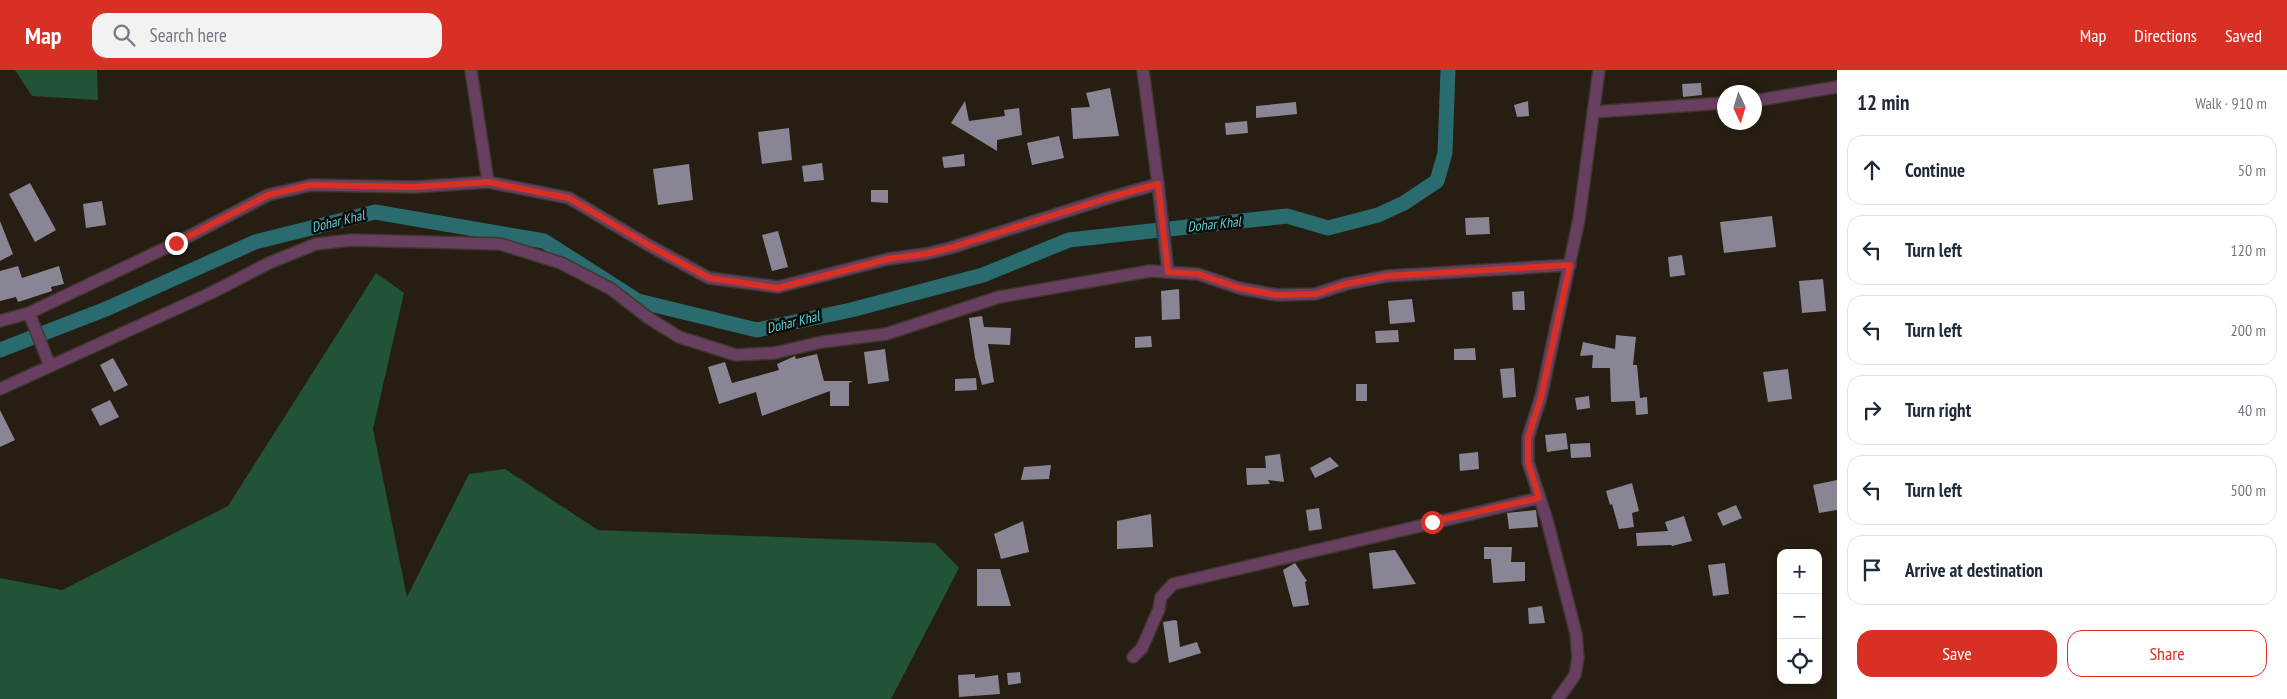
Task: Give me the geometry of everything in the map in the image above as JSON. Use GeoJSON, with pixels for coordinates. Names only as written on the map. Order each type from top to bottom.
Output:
{"type":"FeatureCollection","features":[{"type":"Feature","properties":{"kind":"street"},"geometry":{"type":"LineString","coordinates":[[471,70],[488,182]]}},
{"type":"Feature","properties":{"kind":"street"},"geometry":{"type":"LineString","coordinates":[[1143,70],[1168,272]]}},
{"type":"Feature","properties":{"kind":"street"},"geometry":{"type":"LineString","coordinates":[[1558,699],[1575,674],[1578,658],[1576,634],[1547,520],[1528,462],[1528,438],[1541,397],[1579,220],[1599,70]]}},
{"type":"Feature","properties":{"kind":"street"},"geometry":{"type":"LineString","coordinates":[[1762,100],[1837,87]]}},
{"type":"Feature","properties":{"kind":"street"},"geometry":{"type":"LineString","coordinates":[[1593,112],[1717,103]]}},
{"type":"Feature","properties":{"kind":"street"},"geometry":{"type":"LineString","coordinates":[[0,321],[31,315],[268,195],[310,185],[414,187],[488,182],[569,198],[709,278],[778,288],[888,259],[925,254],[950,248],[1158,184]]}},
{"type":"Feature","properties":{"kind":"street"},"geometry":{"type":"LineString","coordinates":[[0,388],[211,293],[269,263],[316,244],[352,240],[490,244],[509,247],[561,263],[611,289],[646,317],[680,337],[736,355],[774,353],[822,342],[886,334],[999,296],[1150,271],[1198,274],[1239,288],[1277,295],[1316,294],[1346,284],[1387,276],[1570,265]]}},
{"type":"Feature","properties":{"kind":"street"},"geometry":{"type":"LineString","coordinates":[[31,315],[50,366]]}},
{"type":"Feature","properties":{"kind":"street"},"geometry":{"type":"LineString","coordinates":[[1133,657],[1142,648],[1159,609],[1161,597],[1173,584],[1539,498]]}},
{"type":"Feature","properties":{"kind":"green space"},"geometry":{"type":"Polygon","coordinates":[[[15,70],[97,70],[98,100],[32,96],[15,70]]]}},
{"type":"Feature","properties":{"kind":"green space"},"geometry":{"type":"Polygon","coordinates":[[[376,273],[404,293],[373,429],[407,597],[469,474],[505,469],[598,530],[935,543],[959,568],[891,699],[0,699],[0,578],[62,590],[228,506],[376,273]]]}},
{"type":"Feature","properties":{"kind":"building"},"geometry":{"type":"Polygon","coordinates":[[[1701,83],[1702,95],[1683,97],[1682,84],[1701,83]]]}},
{"type":"Feature","properties":{"kind":"building"},"geometry":{"type":"Polygon","coordinates":[[[1110,88],[1119,136],[1073,139],[1071,108],[1090,107],[1086,93],[1110,88]]]}},
{"type":"Feature","properties":{"kind":"building"},"geometry":{"type":"Polygon","coordinates":[[[965,101],[969,121],[1005,116],[1004,110],[1019,108],[1022,135],[997,140],[997,151],[951,123],[965,101]]]}},
{"type":"Feature","properties":{"kind":"building"},"geometry":{"type":"Polygon","coordinates":[[[1528,101],[1529,116],[1517,117],[1514,105],[1528,101]]]}},
{"type":"Feature","properties":{"kind":"building"},"geometry":{"type":"Polygon","coordinates":[[[1296,102],[1297,114],[1256,118],[1256,106],[1296,102]]]}},
{"type":"Feature","properties":{"kind":"building"},"geometry":{"type":"Polygon","coordinates":[[[1247,121],[1248,133],[1226,135],[1225,123],[1247,121]]]}},
{"type":"Feature","properties":{"kind":"building"},"geometry":{"type":"Polygon","coordinates":[[[789,128],[792,160],[762,164],[758,132],[789,128]]]}},
{"type":"Feature","properties":{"kind":"building"},"geometry":{"type":"Polygon","coordinates":[[[1059,136],[1064,158],[1032,165],[1027,143],[1059,136]]]}},
{"type":"Feature","properties":{"kind":"building"},"geometry":{"type":"Polygon","coordinates":[[[964,154],[965,166],[944,168],[942,157],[964,154]]]}},
{"type":"Feature","properties":{"kind":"building"},"geometry":{"type":"Polygon","coordinates":[[[822,163],[824,180],[804,182],[802,166],[822,163]]]}},
{"type":"Feature","properties":{"kind":"building"},"geometry":{"type":"Polygon","coordinates":[[[689,164],[693,200],[658,205],[653,169],[689,164]]]}},
{"type":"Feature","properties":{"kind":"building"},"geometry":{"type":"Polygon","coordinates":[[[30,183],[56,230],[35,242],[9,194],[30,183]]]}},
{"type":"Feature","properties":{"kind":"building"},"geometry":{"type":"Polygon","coordinates":[[[871,190],[888,190],[888,203],[871,202],[871,190]]]}},
{"type":"Feature","properties":{"kind":"building"},"geometry":{"type":"Polygon","coordinates":[[[102,201],[106,225],[86,228],[83,204],[102,201]]]}},
{"type":"Feature","properties":{"kind":"building"},"geometry":{"type":"Polygon","coordinates":[[[1772,216],[1776,247],[1724,253],[1720,222],[1772,216]]]}},
{"type":"Feature","properties":{"kind":"building"},"geometry":{"type":"Polygon","coordinates":[[[1489,217],[1490,234],[1466,235],[1465,218],[1489,217]]]}},
{"type":"Feature","properties":{"kind":"building"},"geometry":{"type":"Polygon","coordinates":[[[0,221],[13,254],[0,261],[0,221]]]}},
{"type":"Feature","properties":{"kind":"building"},"geometry":{"type":"Polygon","coordinates":[[[778,231],[788,267],[772,271],[762,235],[778,231]]]}},
{"type":"Feature","properties":{"kind":"building"},"geometry":{"type":"Polygon","coordinates":[[[1682,255],[1685,275],[1670,277],[1668,257],[1682,255]]]}},
{"type":"Feature","properties":{"kind":"building"},"geometry":{"type":"Polygon","coordinates":[[[18,266],[22,278],[59,266],[64,284],[51,287],[52,291],[18,302],[16,297],[0,301],[0,271],[18,266]]]}},
{"type":"Feature","properties":{"kind":"building"},"geometry":{"type":"Polygon","coordinates":[[[1823,279],[1826,311],[1802,313],[1799,281],[1823,279]]]}},
{"type":"Feature","properties":{"kind":"building"},"geometry":{"type":"Polygon","coordinates":[[[1179,289],[1180,319],[1162,320],[1161,291],[1179,289]]]}},
{"type":"Feature","properties":{"kind":"building"},"geometry":{"type":"Polygon","coordinates":[[[1524,291],[1525,310],[1513,310],[1512,292],[1524,291]]]}},
{"type":"Feature","properties":{"kind":"building"},"geometry":{"type":"Polygon","coordinates":[[[1412,299],[1415,322],[1390,324],[1388,301],[1412,299]]]}},
{"type":"Feature","properties":{"kind":"building"},"geometry":{"type":"Polygon","coordinates":[[[982,316],[984,327],[1011,328],[1010,345],[988,344],[994,382],[982,385],[975,358],[969,318],[982,316]]]}},
{"type":"Feature","properties":{"kind":"building"},"geometry":{"type":"Polygon","coordinates":[[[1398,330],[1399,342],[1376,343],[1375,331],[1398,330]]]}},
{"type":"Feature","properties":{"kind":"building"},"geometry":{"type":"Polygon","coordinates":[[[1616,335],[1636,337],[1633,365],[1637,365],[1640,398],[1647,397],[1648,414],[1636,415],[1635,401],[1611,402],[1610,368],[1592,368],[1593,355],[1580,356],[1583,342],[1615,349],[1616,335]]]}},
{"type":"Feature","properties":{"kind":"building"},"geometry":{"type":"Polygon","coordinates":[[[1151,336],[1152,347],[1135,348],[1135,337],[1151,336]]]}},
{"type":"Feature","properties":{"kind":"building"},"geometry":{"type":"Polygon","coordinates":[[[1475,348],[1476,360],[1454,360],[1454,349],[1475,348]]]}},
{"type":"Feature","properties":{"kind":"building"},"geometry":{"type":"Polygon","coordinates":[[[885,349],[889,381],[868,384],[864,352],[885,349]]]}},
{"type":"Feature","properties":{"kind":"building"},"geometry":{"type":"Polygon","coordinates":[[[817,354],[824,381],[853,381],[849,383],[849,406],[830,406],[830,391],[762,416],[756,392],[719,404],[708,367],[725,362],[732,383],[779,370],[777,364],[795,356],[796,359],[817,354]]]}},
{"type":"Feature","properties":{"kind":"building"},"geometry":{"type":"Polygon","coordinates":[[[113,358],[128,385],[114,392],[100,365],[113,358]]]}},
{"type":"Feature","properties":{"kind":"building"},"geometry":{"type":"Polygon","coordinates":[[[1514,368],[1516,397],[1503,398],[1500,369],[1514,368]]]}},
{"type":"Feature","properties":{"kind":"building"},"geometry":{"type":"Polygon","coordinates":[[[1788,369],[1792,399],[1768,402],[1763,372],[1788,369]]]}},
{"type":"Feature","properties":{"kind":"building"},"geometry":{"type":"Polygon","coordinates":[[[976,378],[977,390],[955,391],[955,379],[976,378]]]}},
{"type":"Feature","properties":{"kind":"building"},"geometry":{"type":"Polygon","coordinates":[[[1356,384],[1367,384],[1367,401],[1356,401],[1356,384]]]}},
{"type":"Feature","properties":{"kind":"building"},"geometry":{"type":"Polygon","coordinates":[[[1589,396],[1590,408],[1577,410],[1575,398],[1589,396]]]}},
{"type":"Feature","properties":{"kind":"building"},"geometry":{"type":"Polygon","coordinates":[[[110,400],[119,417],[100,426],[91,409],[110,400]]]}},
{"type":"Feature","properties":{"kind":"building"},"geometry":{"type":"Polygon","coordinates":[[[0,410],[15,440],[0,447],[0,410]]]}},
{"type":"Feature","properties":{"kind":"building"},"geometry":{"type":"Polygon","coordinates":[[[1566,433],[1568,449],[1547,452],[1545,435],[1566,433]]]}},
{"type":"Feature","properties":{"kind":"building"},"geometry":{"type":"Polygon","coordinates":[[[1590,443],[1591,457],[1571,458],[1570,444],[1590,443]]]}},
{"type":"Feature","properties":{"kind":"building"},"geometry":{"type":"Polygon","coordinates":[[[1478,452],[1479,469],[1460,471],[1459,454],[1478,452]]]}},
{"type":"Feature","properties":{"kind":"building"},"geometry":{"type":"Polygon","coordinates":[[[1280,454],[1284,482],[1268,480],[1270,484],[1247,485],[1246,468],[1266,468],[1265,456],[1280,454]]]}},
{"type":"Feature","properties":{"kind":"building"},"geometry":{"type":"Polygon","coordinates":[[[1330,457],[1339,466],[1315,478],[1310,468],[1330,457]]]}},
{"type":"Feature","properties":{"kind":"building"},"geometry":{"type":"Polygon","coordinates":[[[1051,465],[1049,479],[1021,480],[1024,467],[1051,465]]]}},
{"type":"Feature","properties":{"kind":"building"},"geometry":{"type":"Polygon","coordinates":[[[1837,480],[1837,510],[1819,513],[1813,485],[1837,480]]]}},
{"type":"Feature","properties":{"kind":"building"},"geometry":{"type":"Polygon","coordinates":[[[1632,483],[1639,511],[1632,513],[1634,527],[1619,529],[1606,491],[1632,483]]]}},
{"type":"Feature","properties":{"kind":"building"},"geometry":{"type":"Polygon","coordinates":[[[1736,505],[1742,518],[1723,526],[1717,513],[1736,505]]]}},
{"type":"Feature","properties":{"kind":"building"},"geometry":{"type":"Polygon","coordinates":[[[1319,508],[1322,529],[1309,531],[1306,510],[1319,508]]]}},
{"type":"Feature","properties":{"kind":"building"},"geometry":{"type":"Polygon","coordinates":[[[1536,510],[1538,527],[1509,529],[1507,513],[1536,510]]]}},
{"type":"Feature","properties":{"kind":"building"},"geometry":{"type":"Polygon","coordinates":[[[1151,514],[1153,547],[1117,549],[1117,521],[1151,514]]]}},
{"type":"Feature","properties":{"kind":"building"},"geometry":{"type":"Polygon","coordinates":[[[1684,516],[1692,541],[1672,546],[1637,546],[1636,533],[1668,531],[1665,522],[1684,516]]]}},
{"type":"Feature","properties":{"kind":"building"},"geometry":{"type":"Polygon","coordinates":[[[1023,521],[1029,552],[1001,559],[994,534],[1023,521]]]}},
{"type":"Feature","properties":{"kind":"building"},"geometry":{"type":"Polygon","coordinates":[[[1484,547],[1512,547],[1511,562],[1525,562],[1525,581],[1493,583],[1491,559],[1484,559],[1484,547]]]}},
{"type":"Feature","properties":{"kind":"building"},"geometry":{"type":"Polygon","coordinates":[[[1395,550],[1416,584],[1373,589],[1369,553],[1395,550]]]}},
{"type":"Feature","properties":{"kind":"building"},"geometry":{"type":"Polygon","coordinates":[[[1295,563],[1307,581],[1305,582],[1309,605],[1293,607],[1283,570],[1295,563]]]}},
{"type":"Feature","properties":{"kind":"building"},"geometry":{"type":"Polygon","coordinates":[[[1725,563],[1729,594],[1713,596],[1708,565],[1725,563]]]}},
{"type":"Feature","properties":{"kind":"building"},"geometry":{"type":"Polygon","coordinates":[[[977,569],[1000,569],[1011,606],[977,606],[977,569]]]}},
{"type":"Feature","properties":{"kind":"building"},"geometry":{"type":"Polygon","coordinates":[[[1542,606],[1545,623],[1529,624],[1528,608],[1542,606]]]}},
{"type":"Feature","properties":{"kind":"building"},"geometry":{"type":"Polygon","coordinates":[[[1177,621],[1180,647],[1197,642],[1201,653],[1169,663],[1163,622],[1177,621]]]}},
{"type":"Feature","properties":{"kind":"building"},"geometry":{"type":"Polygon","coordinates":[[[1020,672],[1021,683],[1008,685],[1007,673],[1020,672]]]}},
{"type":"Feature","properties":{"kind":"building"},"geometry":{"type":"Polygon","coordinates":[[[975,674],[975,678],[998,675],[1000,694],[959,697],[958,675],[975,674]]]}},
{"type":"Feature","properties":{"kind":"waterway","name":"Dohar Khal"},"geometry":{"type":"LineString","coordinates":[[0,350],[106,309],[255,242],[375,212],[544,241],[638,301],[757,330],[851,310],[983,275],[1069,240],[1287,216],[1328,228],[1378,215],[1404,203],[1437,181],[1445,153],[1448,70]]}},
{"type":"Feature","properties":{"kind":"route"},"geometry":{"type":"LineString","coordinates":[[176,243],[268,195],[310,185],[414,187],[488,182],[569,198],[709,278],[778,288],[888,259],[925,254],[950,248],[1158,184],[1168,272],[1198,274],[1239,288],[1277,295],[1316,294],[1346,284],[1387,276],[1570,265],[1541,397],[1528,438],[1528,462],[1532,481],[1539,498],[1432,522]]}}]}
